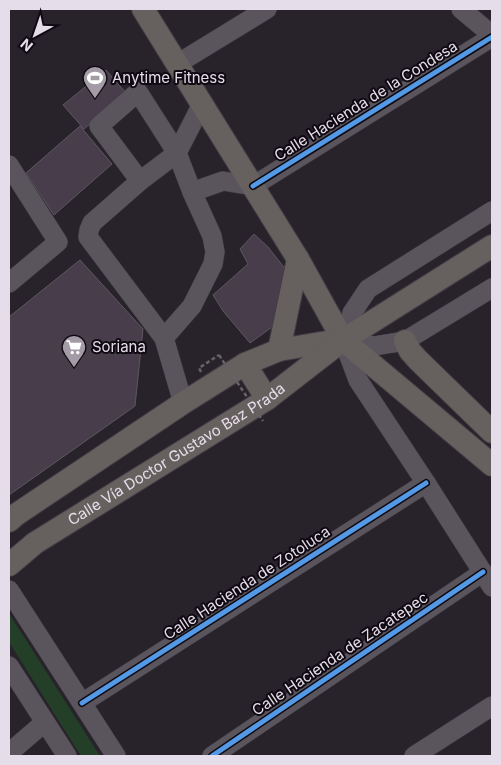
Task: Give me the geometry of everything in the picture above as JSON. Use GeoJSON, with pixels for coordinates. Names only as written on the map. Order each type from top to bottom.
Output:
{"type":"FeatureCollection","features":[{"type":"Feature","properties":{"kind":"main road"},"geometry":{"type":"LineString","coordinates":[[143,9],[298,259],[343,340],[492,465]]}},
{"type":"Feature","properties":{"kind":"main road","name":"Calle Vía Doctor Gustavo Baz Prada"},"geometry":{"type":"LineString","coordinates":[[9,565],[35,543],[267,400],[343,340],[492,246]]}},
{"type":"Feature","properties":{"kind":"main road"},"geometry":{"type":"LineString","coordinates":[[279,350],[298,259]]}},
{"type":"Feature","properties":{"kind":"main road","name":"Calle Vía Doctor Gustavo Baz Prada"},"geometry":{"type":"LineString","coordinates":[[9,521],[183,403],[245,364],[279,350],[343,340]]}},
{"type":"Feature","properties":{"kind":"main road"},"geometry":{"type":"LineString","coordinates":[[405,341],[418,360],[492,432]]}},
{"type":"Feature","properties":{"kind":"main road"},"geometry":{"type":"LineString","coordinates":[[245,364],[267,400]]}},
{"type":"Feature","properties":{"kind":"street"},"geometry":{"type":"LineString","coordinates":[[177,64],[267,9]]}},
{"type":"Feature","properties":{"kind":"street"},"geometry":{"type":"LineString","coordinates":[[461,9],[492,36]]}},
{"type":"Feature","properties":{"kind":"street","name":"Calle Hacienda de la Condesa"},"geometry":{"type":"LineString","coordinates":[[253,186],[492,36]]}},
{"type":"Feature","properties":{"kind":"street"},"geometry":{"type":"LineString","coordinates":[[140,181],[99,126],[138,92],[177,153],[212,236],[215,252],[213,264],[192,306],[164,338]]}},
{"type":"Feature","properties":{"kind":"street"},"geometry":{"type":"LineString","coordinates":[[183,403],[164,338],[88,237],[92,223],[140,181],[177,153],[202,104]]}},
{"type":"Feature","properties":{"kind":"street"},"geometry":{"type":"LineString","coordinates":[[9,165],[58,242],[9,283]]}},
{"type":"Feature","properties":{"kind":"street"},"geometry":{"type":"LineString","coordinates":[[192,192],[223,181],[253,186]]}},
{"type":"Feature","properties":{"kind":"street"},"geometry":{"type":"LineString","coordinates":[[488,579],[358,380],[343,340],[352,313],[368,289],[492,211]]}},
{"type":"Feature","properties":{"kind":"street","name":"Calle Vía Doctor Gustavo Baz Prada"},"geometry":{"type":"LineString","coordinates":[[343,340],[374,346],[405,341],[492,288]]}},
{"type":"Feature","properties":{"kind":"street","name":"Calle Hacienda de Zotoluca"},"geometry":{"type":"LineString","coordinates":[[82,704],[426,483]]}},
{"type":"Feature","properties":{"kind":"street","name":"Calle Hacienda de Zacatepec"},"geometry":{"type":"LineString","coordinates":[[212,756],[488,579]]}},
{"type":"Feature","properties":{"kind":"street"},"geometry":{"type":"LineString","coordinates":[[9,590],[116,756]]}},
{"type":"Feature","properties":{"kind":"street"},"geometry":{"type":"LineString","coordinates":[[9,666],[67,756]]}},
{"type":"Feature","properties":{"kind":"street"},"geometry":{"type":"LineString","coordinates":[[414,756],[492,706]]}},
{"type":"Feature","properties":{"kind":"street"},"geometry":{"type":"LineString","coordinates":[[9,753],[45,722]]}},
{"type":"Feature","properties":{"kind":"path"},"geometry":{"type":"LineString","coordinates":[[199,368],[219,354],[263,421]]}},
{"type":"Feature","properties":{"kind":"green space"},"geometry":{"type":"Polygon","coordinates":[[[10,615],[100,756],[81,756],[9,642],[10,615]]]}},
{"type":"Feature","properties":{"kind":"building","name":"Anytime Fitness"},"geometry":{"type":"Polygon","coordinates":[[[106,70],[126,93],[84,129],[63,105],[106,70]]]}},
{"type":"Feature","properties":{"kind":"building"},"geometry":{"type":"Polygon","coordinates":[[[80,126],[112,164],[54,215],[26,173],[80,126]]]}},
{"type":"Feature","properties":{"kind":"building"},"geometry":{"type":"Polygon","coordinates":[[[254,234],[268,247],[287,271],[279,322],[250,343],[223,311],[213,295],[248,264],[240,249],[254,234]]]}},
{"type":"Feature","properties":{"kind":"building","name":"Soriana"},"geometry":{"type":"Polygon","coordinates":[[[80,260],[143,329],[135,406],[9,495],[9,317],[80,260]]]}},
{"type":"Feature","properties":{"kind":"cycle path"},"geometry":{"type":"LineString","coordinates":[[253,186],[492,37]]}},
{"type":"Feature","properties":{"kind":"cycle path"},"geometry":{"type":"LineString","coordinates":[[82,703],[426,483]]}},
{"type":"Feature","properties":{"kind":"cycle path"},"geometry":{"type":"LineString","coordinates":[[212,756],[483,572]]}},
{"type":"Feature","properties":{"kind":"place","name":"Anytime Fitness"},"geometry":{"type":"Point","coordinates":[95,99]}},
{"type":"Feature","properties":{"kind":"place","name":"Soriana"},"geometry":{"type":"Point","coordinates":[74,368]}}]}
